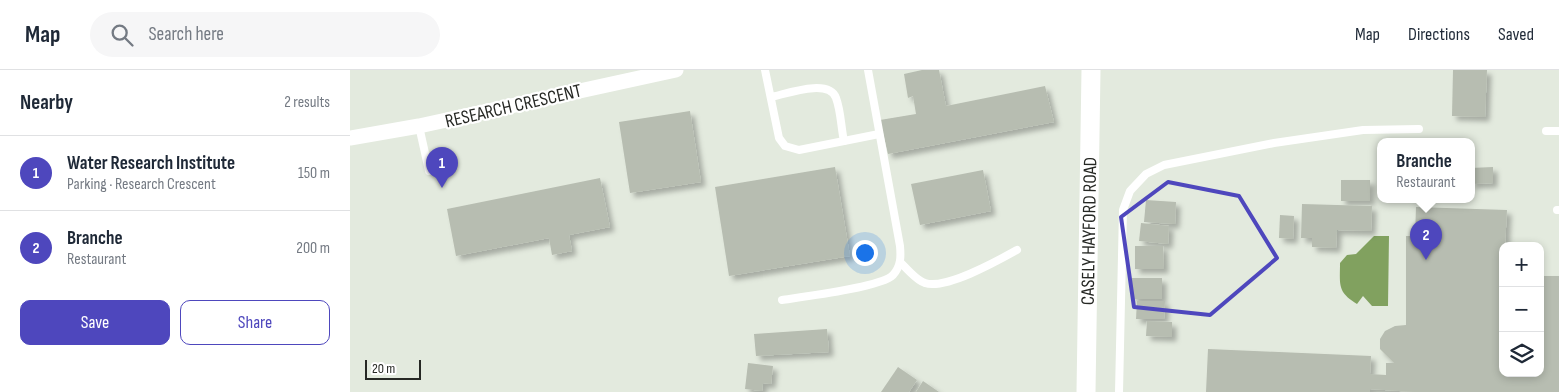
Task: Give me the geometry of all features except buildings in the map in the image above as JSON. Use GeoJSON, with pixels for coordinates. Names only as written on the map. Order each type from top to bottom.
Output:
{"type":"FeatureCollection","features":[{"type":"Feature","properties":{"kind":"street","name":"RESEARCH CRESCENT"},"geometry":{"type":"LineString","coordinates":[[350,138],[419,126],[676,70]]}},
{"type":"Feature","properties":{"kind":"street","name":"CASELY HAYFORD ROAD"},"geometry":{"type":"LineString","coordinates":[[1086,392],[1091,70]]}},
{"type":"Feature","properties":{"kind":"lane"},"geometry":{"type":"LineString","coordinates":[[765,70],[779,138],[785,146],[799,150],[879,134]]}},
{"type":"Feature","properties":{"kind":"lane"},"geometry":{"type":"LineString","coordinates":[[782,300],[876,284],[892,277],[901,263],[900,246],[868,70]]}},
{"type":"Feature","properties":{"kind":"lane"},"geometry":{"type":"LineString","coordinates":[[770,97],[817,87],[828,90],[836,97],[844,141]]}},
{"type":"Feature","properties":{"kind":"lane"},"geometry":{"type":"LineString","coordinates":[[419,126],[429,171]]}},
{"type":"Feature","properties":{"kind":"lane"},"geometry":{"type":"LineString","coordinates":[[1118,392],[1123,210],[1130,191],[1146,174],[1164,165],[1190,158],[1274,143],[1363,130],[1419,129]]}},
{"type":"Feature","properties":{"kind":"lane"},"geometry":{"type":"LineString","coordinates":[[1546,131],[1559,131]]}},
{"type":"Feature","properties":{"kind":"lane"},"geometry":{"type":"LineString","coordinates":[[901,263],[925,283],[939,284],[979,271],[1017,250]]}},
{"type":"Feature","properties":{"kind":"highlighted area"},"geometry":{"type":"Polygon","coordinates":[[[1168,182],[1239,196],[1277,258],[1210,315],[1134,307],[1121,217],[1168,182]]]}},
{"type":"Feature","properties":{"kind":"shaded area"},"geometry":{"type":"Polygon","coordinates":[[[1374,236],[1389,236],[1388,306],[1372,306],[1363,296],[1357,304],[1346,296],[1341,287],[1340,263],[1347,255],[1356,254],[1374,236]]]}},
{"type":"Feature","properties":{"kind":"place","name":"Water Research Institute"},"geometry":{"type":"Point","coordinates":[442,188]}},
{"type":"Feature","properties":{"kind":"place","name":"Branche"},"geometry":{"type":"Point","coordinates":[1426,260]}}]}
